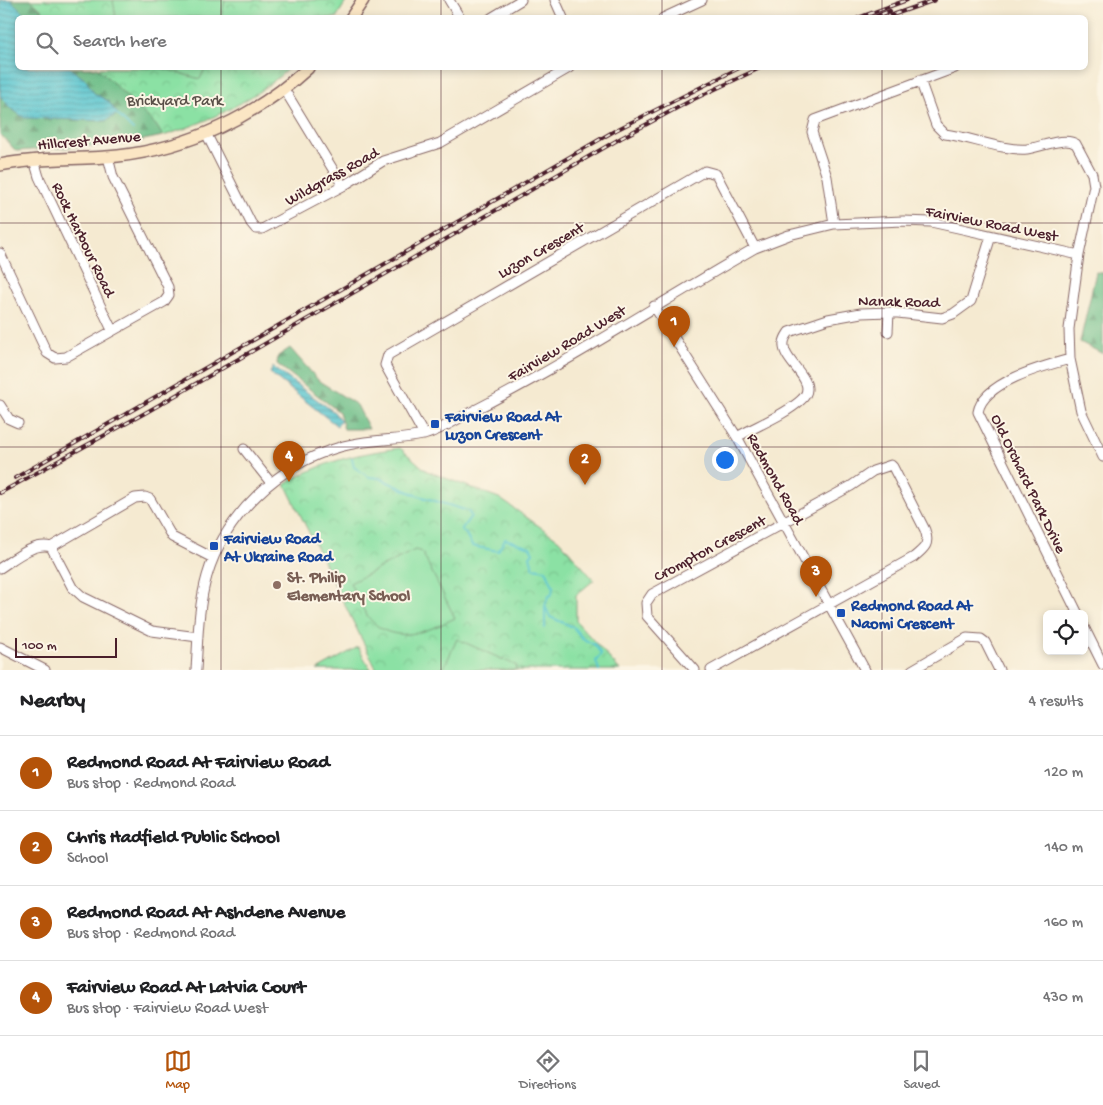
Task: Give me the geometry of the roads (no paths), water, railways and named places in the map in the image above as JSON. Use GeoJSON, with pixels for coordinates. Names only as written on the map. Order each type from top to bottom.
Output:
{"type":"FeatureCollection","features":[{"type":"Feature","properties":{"kind":"street"},"geometry":{"type":"LineString","coordinates":[[353,15],[363,0]]}},
{"type":"Feature","properties":{"kind":"street"},"geometry":{"type":"LineString","coordinates":[[449,0],[458,15]]}},
{"type":"Feature","properties":{"kind":"street"},"geometry":{"type":"LineString","coordinates":[[496,15],[521,0]]}},
{"type":"Feature","properties":{"kind":"street"},"geometry":{"type":"LineString","coordinates":[[555,0],[562,15]]}},
{"type":"Feature","properties":{"kind":"street"},"geometry":{"type":"LineString","coordinates":[[670,15],[702,0]]}},
{"type":"Feature","properties":{"kind":"street","name":"Hillcrest Avenue"},"geometry":{"type":"LineString","coordinates":[[0,166],[34,160],[108,156],[154,150],[206,134],[247,113],[284,89],[306,70]]}},
{"type":"Feature","properties":{"kind":"street","name":"Wildgrass Road"},"geometry":{"type":"LineString","coordinates":[[206,134],[251,223],[256,229],[265,228],[343,186],[383,161],[440,142],[566,70]]}},
{"type":"Feature","properties":{"kind":"street"},"geometry":{"type":"LineString","coordinates":[[834,224],[827,177],[813,138],[813,123],[818,118],[949,70]]}},
{"type":"Feature","properties":{"kind":"street"},"geometry":{"type":"LineString","coordinates":[[920,80],[936,125],[945,134],[1024,149],[1067,140],[1076,144],[1092,174],[1094,186],[1079,255],[1069,329],[1070,358],[1081,412],[1100,444],[1103,457]]}},
{"type":"Feature","properties":{"kind":"street"},"geometry":{"type":"LineString","coordinates":[[284,89],[343,186]]}},
{"type":"Feature","properties":{"kind":"street"},"geometry":{"type":"LineString","coordinates":[[0,254],[47,354],[52,358],[66,357],[164,302],[169,295],[169,290],[113,177],[108,156]]}},
{"type":"Feature","properties":{"kind":"street","name":"Rock Harbour Road"},"geometry":{"type":"LineString","coordinates":[[34,160],[39,177],[112,330]]}},
{"type":"Feature","properties":{"kind":"street","name":"Luzon Crescent"},"geometry":{"type":"LineString","coordinates":[[424,435],[385,365],[388,354],[705,171],[716,174],[755,248]]}},
{"type":"Feature","properties":{"kind":"street","name":"Fairview Road West"},"geometry":{"type":"LineString","coordinates":[[196,670],[203,592],[214,558],[238,518],[271,483],[298,464],[340,447],[424,435],[515,390],[654,306],[755,248],[789,235],[834,224],[864,221],[930,222],[1079,255]]}},
{"type":"Feature","properties":{"kind":"street","name":"Nanak Road"},"geometry":{"type":"LineString","coordinates":[[737,437],[795,405],[807,394],[808,388],[805,381],[785,349],[784,343],[789,332],[828,319],[861,313],[889,312],[942,318],[966,306],[971,301],[991,236]]}},
{"type":"Feature","properties":{"kind":"street","name":"Redmond Road"},"geometry":{"type":"LineString","coordinates":[[654,306],[737,437],[865,670]]}},
{"type":"Feature","properties":{"kind":"street"},"geometry":{"type":"LineString","coordinates":[[888,332],[889,312]]}},
{"type":"Feature","properties":{"kind":"street","name":"Old Orchard Park Drive"},"geometry":{"type":"LineString","coordinates":[[1070,358],[1029,371],[992,392],[979,403],[978,412],[1076,610]]}},
{"type":"Feature","properties":{"kind":"street"},"geometry":{"type":"LineString","coordinates":[[0,405],[8,417],[18,423]]}},
{"type":"Feature","properties":{"kind":"street"},"geometry":{"type":"LineString","coordinates":[[244,449],[271,483]]}},
{"type":"Feature","properties":{"kind":"street","name":"Crompton Crescent"},"geometry":{"type":"LineString","coordinates":[[695,670],[648,616],[646,603],[652,594],[851,486],[873,470],[891,465],[896,470],[925,530],[928,544],[914,557],[829,606]]}},
{"type":"Feature","properties":{"kind":"street"},"geometry":{"type":"LineString","coordinates":[[0,568],[31,550],[41,546],[51,547],[135,498],[145,497],[150,500],[172,537],[214,558]]}},
{"type":"Feature","properties":{"kind":"street"},"geometry":{"type":"LineString","coordinates":[[51,547],[72,587],[83,597],[152,631],[198,637]]}},
{"type":"Feature","properties":{"kind":"street"},"geometry":{"type":"LineString","coordinates":[[712,670],[829,606]]}},
{"type":"Feature","properties":{"kind":"street"},"geometry":{"type":"LineString","coordinates":[[1088,635],[1103,665]]}},
{"type":"Feature","properties":{"kind":"street"},"geometry":{"type":"LineString","coordinates":[[912,670],[967,638],[981,639],[985,642],[999,670]]}},
{"type":"Feature","properties":{"kind":"street"},"geometry":{"type":"LineString","coordinates":[[0,647],[45,670]]}},
{"type":"Feature","properties":{"kind":"water"},"geometry":{"type":"Polygon","coordinates":[[[0,0],[11,0],[26,15],[15,15],[15,70],[73,70],[86,80],[94,93],[108,101],[118,114],[105,121],[24,118],[9,107],[0,96],[0,0]]]}},
{"type":"Feature","properties":{"kind":"water"},"geometry":{"type":"Polygon","coordinates":[[[273,367],[334,412],[341,421],[337,426],[270,373],[273,367]]]}},
{"type":"Feature","properties":{"kind":"waterway"},"geometry":{"type":"LineString","coordinates":[[117,114],[133,130]]}},
{"type":"Feature","properties":{"kind":"waterway"},"geometry":{"type":"LineString","coordinates":[[352,458],[354,467],[369,477],[379,478],[416,495],[468,511],[471,516],[461,530],[466,534],[472,546],[498,551],[505,539],[530,547],[533,553],[530,556],[533,568],[546,570],[553,586],[552,594],[548,597],[545,606],[550,617],[573,627],[583,639],[595,645],[601,654],[596,661],[599,670]]}},
{"type":"Feature","properties":{"kind":"waterway"},"geometry":{"type":"LineString","coordinates":[[545,608],[545,628]]}},
{"type":"Feature","properties":{"kind":"railway"},"geometry":{"type":"LineString","coordinates":[[866,15],[907,0]]}},
{"type":"Feature","properties":{"kind":"railway"},"geometry":{"type":"LineString","coordinates":[[892,15],[935,0]]}},
{"type":"Feature","properties":{"kind":"railway"},"geometry":{"type":"LineString","coordinates":[[879,15],[890,11]]}},
{"type":"Feature","properties":{"kind":"railway"},"geometry":{"type":"LineString","coordinates":[[15,478],[616,130],[735,70]]}},
{"type":"Feature","properties":{"kind":"railway"},"geometry":{"type":"LineString","coordinates":[[0,493],[145,413],[621,138],[692,100],[756,70]]}},
{"type":"Feature","properties":{"kind":"place","name":"Redmond Road At Fairview Road"},"geometry":{"type":"Point","coordinates":[674,347]}},
{"type":"Feature","properties":{"kind":"place","name":"Fairview Road At Luzon Crescent"},"geometry":{"type":"Point","coordinates":[435,424]}},
{"type":"Feature","properties":{"kind":"place","name":"Fairview Road At Latvia Court"},"geometry":{"type":"Point","coordinates":[289,482]}},
{"type":"Feature","properties":{"kind":"place","name":"Chris Hadfield Public School"},"geometry":{"type":"Point","coordinates":[585,485]}},
{"type":"Feature","properties":{"kind":"place","name":"Fairview Road At Ukraine Road"},"geometry":{"type":"Point","coordinates":[214,546]}},
{"type":"Feature","properties":{"kind":"place","name":"St. Philip Elementary School"},"geometry":{"type":"Point","coordinates":[277,585]}},
{"type":"Feature","properties":{"kind":"place","name":"Redmond Road At Ashdene Avenue"},"geometry":{"type":"Point","coordinates":[816,597]}},
{"type":"Feature","properties":{"kind":"place","name":"Redmond Road At Naomi Crescent"},"geometry":{"type":"Point","coordinates":[841,613]}},
{"type":"Feature","properties":{"kind":"park label","name":"Brickyard Park"},"geometry":{"type":"Point","coordinates":[175,99]}}]}
